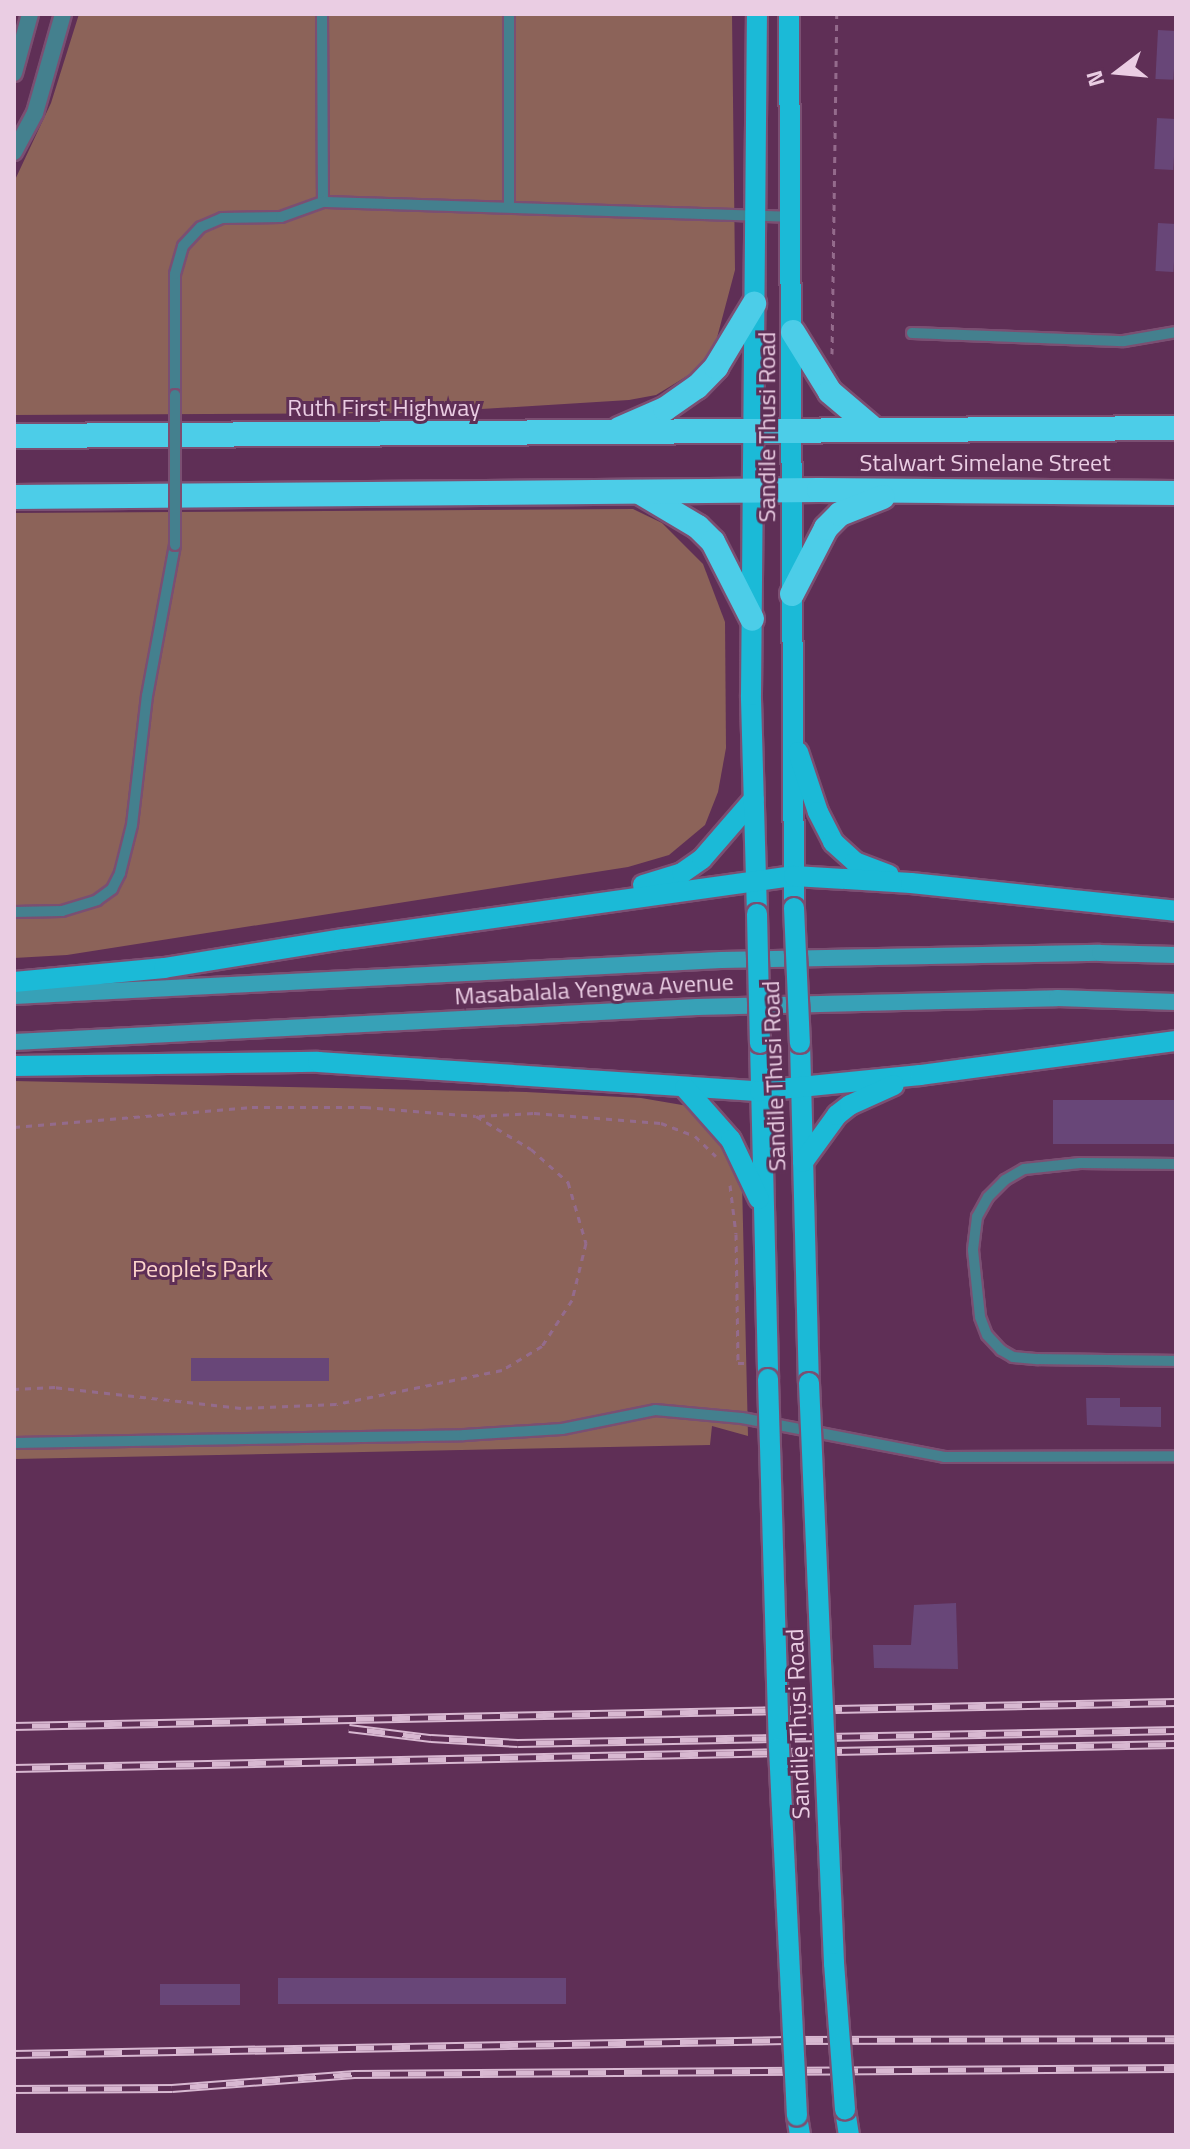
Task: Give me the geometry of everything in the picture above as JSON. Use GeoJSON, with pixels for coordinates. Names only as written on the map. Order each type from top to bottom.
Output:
{"type":"FeatureCollection","features":[{"type":"Feature","properties":{"kind":"highway"},"geometry":{"type":"LineString","coordinates":[[606,435],[665,409],[697,387],[716,367],[754,304]]}},
{"type":"Feature","properties":{"kind":"highway"},"geometry":{"type":"LineString","coordinates":[[793,332],[830,392],[875,430]]}},
{"type":"Feature","properties":{"kind":"highway","name":"Stalwart Simelane Street"},"geometry":{"type":"LineString","coordinates":[[753,431],[1176,428]]}},
{"type":"Feature","properties":{"kind":"highway","name":"Ruth First Highway"},"geometry":{"type":"LineString","coordinates":[[14,436],[606,435],[753,431]]}},
{"type":"Feature","properties":{"kind":"highway"},"geometry":{"type":"LineString","coordinates":[[14,497],[753,491]]}},
{"type":"Feature","properties":{"kind":"highway","name":"Stalwart Simelane Street"},"geometry":{"type":"LineString","coordinates":[[753,491],[1176,493]]}},
{"type":"Feature","properties":{"kind":"highway"},"geometry":{"type":"LineString","coordinates":[[792,594],[826,528],[840,514],[860,504],[905,491]]}},
{"type":"Feature","properties":{"kind":"highway"},"geometry":{"type":"LineString","coordinates":[[639,492],[698,527],[713,542],[752,619]]}},
{"type":"Feature","properties":{"kind":"main road","name":"Sandile Thusi Road"},"geometry":{"type":"LineString","coordinates":[[789,14],[794,430],[794,908],[809,1383],[834,1963],[849,2135]]}},
{"type":"Feature","properties":{"kind":"main road","name":"Sandile Thusi Road"},"geometry":{"type":"LineString","coordinates":[[757,15],[752,619],[754,799],[779,1748],[799,2126]]}},
{"type":"Feature","properties":{"kind":"main road"},"geometry":{"type":"LineString","coordinates":[[792,733],[818,812],[833,842],[855,862],[911,883]]}},
{"type":"Feature","properties":{"kind":"main road"},"geometry":{"type":"LineString","coordinates":[[543,910],[682,873],[702,859],[754,799]]}},
{"type":"Feature","properties":{"kind":"main road"},"geometry":{"type":"LineString","coordinates":[[14,982],[164,968],[543,910],[794,876],[911,883],[1176,911]]}},
{"type":"Feature","properties":{"kind":"main road","name":"Masabalala Yengwa Avenue"},"geometry":{"type":"LineString","coordinates":[[14,996],[721,960],[1100,953],[1176,955]]}},
{"type":"Feature","properties":{"kind":"main road","name":"Masabalala Yengwa Avenue"},"geometry":{"type":"LineString","coordinates":[[14,1042],[697,1007],[1057,998],[1176,1002]]}},
{"type":"Feature","properties":{"kind":"main road"},"geometry":{"type":"LineString","coordinates":[[14,1066],[318,1062],[760,1091],[920,1075],[1176,1041]]}},
{"type":"Feature","properties":{"kind":"main road"},"geometry":{"type":"LineString","coordinates":[[803,1162],[829,1123],[850,1105],[920,1075]]}},
{"type":"Feature","properties":{"kind":"main road"},"geometry":{"type":"LineString","coordinates":[[685,1088],[731,1140],[764,1210]]}},
{"type":"Feature","properties":{"kind":"street"},"geometry":{"type":"LineString","coordinates":[[14,73],[30,14]]}},
{"type":"Feature","properties":{"kind":"street"},"geometry":{"type":"LineString","coordinates":[[14,152],[35,113],[63,14]]}},
{"type":"Feature","properties":{"kind":"lane"},"geometry":{"type":"LineString","coordinates":[[322,14],[323,202]]}},
{"type":"Feature","properties":{"kind":"lane"},"geometry":{"type":"LineString","coordinates":[[509,14],[509,205]]}},
{"type":"Feature","properties":{"kind":"lane"},"geometry":{"type":"LineString","coordinates":[[14,912],[62,911],[97,900],[112,889],[120,873],[132,825],[147,696],[175,545],[175,274],[183,246],[201,227],[222,218],[294,215],[323,202],[509,205],[792,217]]}},
{"type":"Feature","properties":{"kind":"lane"},"geometry":{"type":"LineString","coordinates":[[912,333],[1124,341],[1176,332]]}},
{"type":"Feature","properties":{"kind":"lane"},"geometry":{"type":"LineString","coordinates":[[1176,1164],[1080,1163],[1024,1169],[1005,1180],[988,1197],[977,1217],[973,1250],[980,1317],[987,1335],[1001,1350],[1013,1357],[1176,1361]]}},
{"type":"Feature","properties":{"kind":"lane"},"geometry":{"type":"LineString","coordinates":[[14,1443],[493,1434],[562,1429],[655,1410],[742,1418],[944,1457],[1176,1456]]}},
{"type":"Feature","properties":{"kind":"path"},"geometry":{"type":"LineString","coordinates":[[830,392],[836,378],[831,340],[837,14]]}},
{"type":"Feature","properties":{"kind":"path"},"geometry":{"type":"LineString","coordinates":[[14,1127],[252,1107],[365,1107],[476,1116],[534,1113],[661,1123],[695,1136],[717,1157]]}},
{"type":"Feature","properties":{"kind":"path"},"geometry":{"type":"LineString","coordinates":[[14,1389],[55,1387],[257,1408],[336,1404],[502,1370],[542,1346],[572,1300],[586,1243],[568,1182],[531,1149],[476,1116]]}},
{"type":"Feature","properties":{"kind":"path"},"geometry":{"type":"LineString","coordinates":[[724,1172],[730,1186],[736,1234],[738,1363],[768,1371]]}},
{"type":"Feature","properties":{"kind":"green space"},"geometry":{"type":"Polygon","coordinates":[[[79,14],[732,14],[735,270],[714,349],[697,370],[656,395],[629,400],[416,413],[14,415],[14,182],[51,103],[79,14]]]}},
{"type":"Feature","properties":{"kind":"green space"},"geometry":{"type":"Polygon","coordinates":[[[633,509],[662,523],[703,564],[725,622],[726,748],[718,792],[705,825],[669,855],[628,867],[67,955],[14,958],[14,513],[633,509]]]}},
{"type":"Feature","properties":{"kind":"green space","name":"People's Park"},"geometry":{"type":"Polygon","coordinates":[[[14,1081],[526,1092],[641,1098],[688,1106],[721,1140],[742,1182],[748,1436],[712,1426],[710,1445],[14,1459],[14,1081]]]}},
{"type":"Feature","properties":{"kind":"building"},"geometry":{"type":"Polygon","coordinates":[[[1158,30],[1176,31],[1173,80],[1155,79],[1158,30]]]}},
{"type":"Feature","properties":{"kind":"building"},"geometry":{"type":"Polygon","coordinates":[[[1157,118],[1176,119],[1173,170],[1154,169],[1157,118]]]}},
{"type":"Feature","properties":{"kind":"building"},"geometry":{"type":"Polygon","coordinates":[[[1158,223],[1176,224],[1173,272],[1155,271],[1158,223]]]}},
{"type":"Feature","properties":{"kind":"building"},"geometry":{"type":"Polygon","coordinates":[[[1053,1100],[1176,1100],[1176,1144],[1053,1144],[1053,1100]]]}},
{"type":"Feature","properties":{"kind":"building"},"geometry":{"type":"Polygon","coordinates":[[[191,1358],[329,1358],[329,1381],[191,1381],[191,1358]]]}},
{"type":"Feature","properties":{"kind":"building"},"geometry":{"type":"Polygon","coordinates":[[[1086,1398],[1120,1398],[1120,1407],[1161,1407],[1161,1427],[1087,1425],[1086,1398]]]}},
{"type":"Feature","properties":{"kind":"building"},"geometry":{"type":"Polygon","coordinates":[[[956,1603],[958,1669],[874,1668],[873,1645],[911,1645],[914,1605],[956,1603]]]}},
{"type":"Feature","properties":{"kind":"building"},"geometry":{"type":"Polygon","coordinates":[[[278,1978],[566,1978],[566,2004],[278,2004],[278,1978]]]}},
{"type":"Feature","properties":{"kind":"building"},"geometry":{"type":"Polygon","coordinates":[[[160,1984],[240,1984],[240,2005],[160,2005],[160,1984]]]}},
{"type":"Feature","properties":{"kind":"railway"},"geometry":{"type":"LineString","coordinates":[[14,1726],[1176,1702]]}},
{"type":"Feature","properties":{"kind":"railway"},"geometry":{"type":"LineString","coordinates":[[349,1728],[431,1738],[518,1743],[1176,1730]]}},
{"type":"Feature","properties":{"kind":"railway"},"geometry":{"type":"LineString","coordinates":[[14,1768],[1176,1744]]}},
{"type":"Feature","properties":{"kind":"railway"},"geometry":{"type":"LineString","coordinates":[[14,2054],[787,2040],[1176,2039]]}},
{"type":"Feature","properties":{"kind":"railway"},"geometry":{"type":"LineString","coordinates":[[14,2089],[172,2088],[354,2074],[1176,2068]]}}]}
